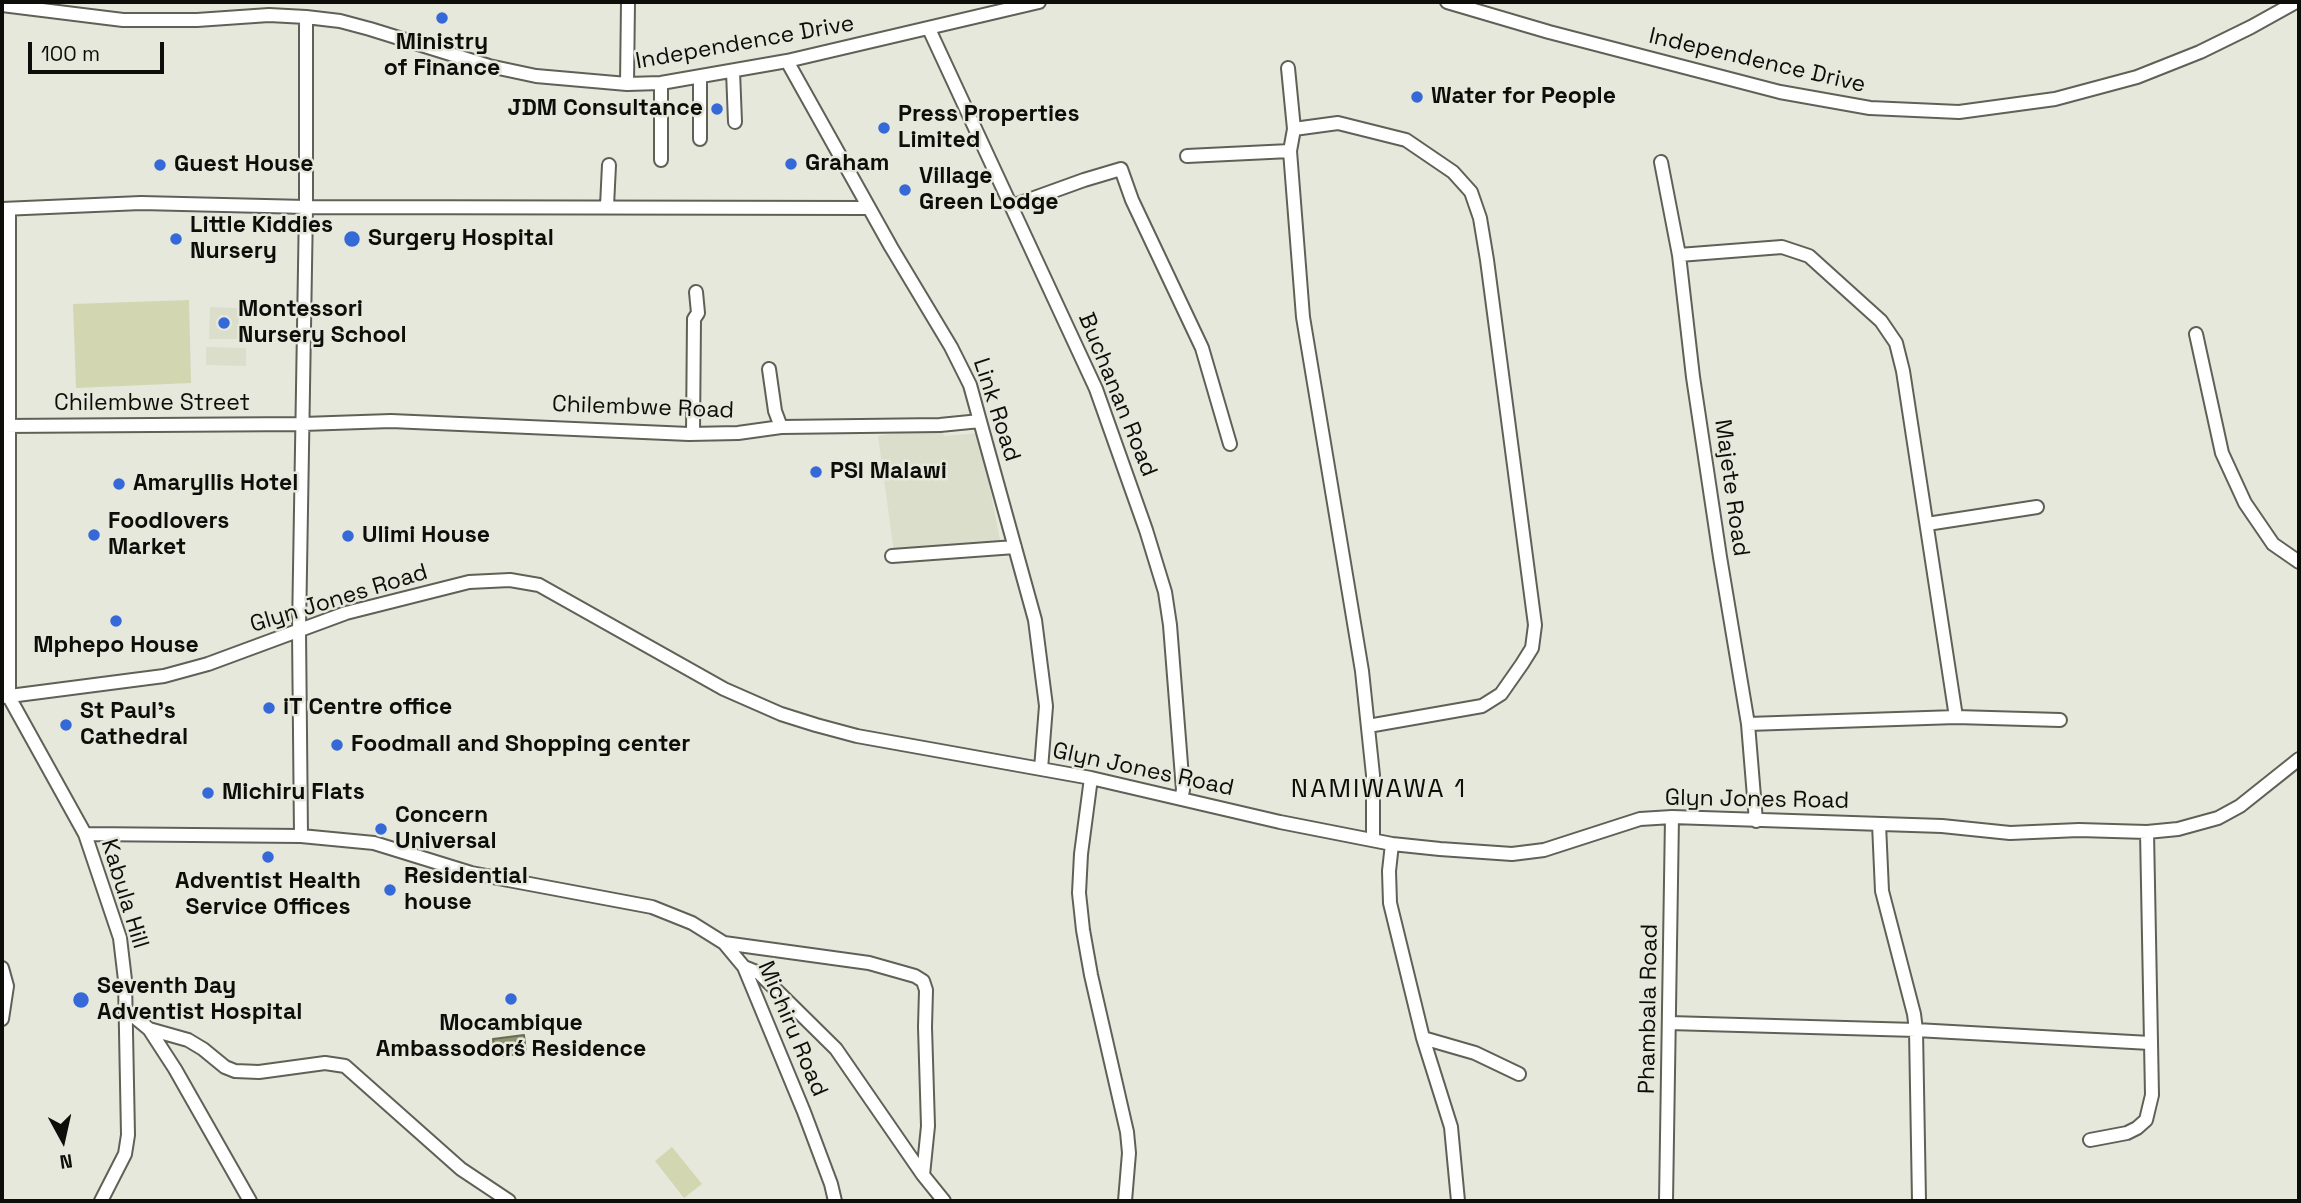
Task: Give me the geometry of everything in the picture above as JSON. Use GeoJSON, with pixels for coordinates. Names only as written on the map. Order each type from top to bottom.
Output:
{"type":"FeatureCollection","features":[{"type":"Feature","properties":{"kind":"street"},"geometry":{"type":"LineString","coordinates":[[627,84],[628,2]]}},
{"type":"Feature","properties":{"kind":"street","name":"Independence Drive"},"geometry":{"type":"LineString","coordinates":[[2,5],[124,20],[197,20],[269,15],[306,17],[360,26],[476,62],[536,76],[627,84],[662,83],[787,61],[1039,2]]}},
{"type":"Feature","properties":{"kind":"street","name":"Independence Drive"},"geometry":{"type":"LineString","coordinates":[[1447,2],[1549,32],[1780,92],[1886,110],[1959,112],[2020,106],[2137,77],[2200,52],[2296,2]]}},
{"type":"Feature","properties":{"kind":"street"},"geometry":{"type":"LineString","coordinates":[[301,836],[299,630],[306,207],[306,17]]}},
{"type":"Feature","properties":{"kind":"street","name":"Buchanan Road"},"geometry":{"type":"LineString","coordinates":[[929,29],[1097,389],[1165,592],[1179,729],[1183,790],[1181,799]]}},
{"type":"Feature","properties":{"kind":"street","name":"Link Road"},"geometry":{"type":"LineString","coordinates":[[787,61],[951,347],[970,385],[1035,621],[1046,706],[1041,769]]}},
{"type":"Feature","properties":{"kind":"street"},"geometry":{"type":"LineString","coordinates":[[1288,68],[1294,129],[1290,150],[1303,317],[1362,671],[1373,775],[1373,839]]}},
{"type":"Feature","properties":{"kind":"street"},"geometry":{"type":"LineString","coordinates":[[733,71],[735,121]]}},
{"type":"Feature","properties":{"kind":"street"},"geometry":{"type":"LineString","coordinates":[[699,76],[700,139]]}},
{"type":"Feature","properties":{"kind":"street"},"geometry":{"type":"LineString","coordinates":[[661,160],[662,83]]}},
{"type":"Feature","properties":{"kind":"street"},"geometry":{"type":"LineString","coordinates":[[1294,129],[1338,123],[1406,140],[1453,172],[1471,192],[1480,218],[1487,260],[1535,625],[1532,648],[1522,664],[1501,694],[1482,706],[1368,726]]}},
{"type":"Feature","properties":{"kind":"street"},"geometry":{"type":"LineString","coordinates":[[1187,156],[1290,150]]}},
{"type":"Feature","properties":{"kind":"street","name":"Majete Road"},"geometry":{"type":"LineString","coordinates":[[1661,162],[1679,255],[1693,377],[1748,724],[1756,821]]}},
{"type":"Feature","properties":{"kind":"street"},"geometry":{"type":"LineString","coordinates":[[607,206],[609,165]]}},
{"type":"Feature","properties":{"kind":"street"},"geometry":{"type":"LineString","coordinates":[[1012,206],[1122,169],[1132,200],[1202,348],[1230,444]]}},
{"type":"Feature","properties":{"kind":"street"},"geometry":{"type":"LineString","coordinates":[[5,697],[6,209],[141,203],[306,207],[869,208]]}},
{"type":"Feature","properties":{"kind":"street"},"geometry":{"type":"LineString","coordinates":[[1679,255],[1782,247],[1809,256],[1881,321],[1896,343],[1903,371],[1956,718]]}},
{"type":"Feature","properties":{"kind":"street"},"geometry":{"type":"LineString","coordinates":[[693,433],[694,319],[698,313],[696,292]]}},
{"type":"Feature","properties":{"kind":"street"},"geometry":{"type":"LineString","coordinates":[[2196,334],[2222,453],[2239,490],[2273,544],[2299,562]]}},
{"type":"Feature","properties":{"kind":"street"},"geometry":{"type":"LineString","coordinates":[[769,369],[775,411],[781,427]]}},
{"type":"Feature","properties":{"kind":"street","name":"Chilembwe Road"},"geometry":{"type":"LineString","coordinates":[[303,424],[391,421],[738,433],[781,427],[940,425],[980,421]]}},
{"type":"Feature","properties":{"kind":"street","name":"Chilembwe Street"},"geometry":{"type":"LineString","coordinates":[[5,426],[303,424]]}},
{"type":"Feature","properties":{"kind":"street"},"geometry":{"type":"LineString","coordinates":[[1927,524],[2037,507]]}},
{"type":"Feature","properties":{"kind":"street"},"geometry":{"type":"LineString","coordinates":[[892,556],[1015,547]]}},
{"type":"Feature","properties":{"kind":"street","name":"Glyn Jones Road"},"geometry":{"type":"LineString","coordinates":[[5,697],[164,676],[208,664],[346,613],[469,582],[489,580],[525,581],[540,585],[702,678],[781,714],[857,736],[1091,778],[1280,822],[1392,844],[1512,854],[1544,850],[1640,819],[1672,817],[1879,824],[2010,832],[2147,832],[2178,829],[2218,818],[2240,806],[2299,759]]}},
{"type":"Feature","properties":{"kind":"street","name":"Kabula Hill"},"geometry":{"type":"LineString","coordinates":[[5,697],[85,834],[120,938],[126,1010],[127,1145],[101,1201]]}},
{"type":"Feature","properties":{"kind":"street"},"geometry":{"type":"LineString","coordinates":[[1748,724],[1956,718],[2060,720]]}},
{"type":"Feature","properties":{"kind":"street"},"geometry":{"type":"LineString","coordinates":[[1091,778],[1079,893],[1091,975],[1127,1132],[1129,1153],[1125,1201]]}},
{"type":"Feature","properties":{"kind":"street","name":"Phambala Road"},"geometry":{"type":"LineString","coordinates":[[1666,1201],[1672,817]]}},
{"type":"Feature","properties":{"kind":"street"},"geometry":{"type":"LineString","coordinates":[[1879,824],[1882,891],[1916,1030],[1919,1201]]}},
{"type":"Feature","properties":{"kind":"street"},"geometry":{"type":"LineString","coordinates":[[2090,1140],[2127,1133],[2137,1128],[2146,1120],[2152,1096],[2147,832]]}},
{"type":"Feature","properties":{"kind":"street","name":"Michiru Road"},"geometry":{"type":"LineString","coordinates":[[85,834],[301,836],[374,843],[471,873],[652,907],[692,923],[724,943],[744,967],[804,1112],[835,1201]]}},
{"type":"Feature","properties":{"kind":"street"},"geometry":{"type":"LineString","coordinates":[[1392,844],[1388,871],[1390,903],[1423,1038],[1451,1127],[1458,1201]]}},
{"type":"Feature","properties":{"kind":"street"},"geometry":{"type":"LineString","coordinates":[[724,943],[869,963],[915,975],[923,981],[926,990],[928,1126],[923,1175]]}},
{"type":"Feature","properties":{"kind":"street"},"geometry":{"type":"LineString","coordinates":[[744,967],[759,972],[836,1049],[944,1201]]}},
{"type":"Feature","properties":{"kind":"street"},"geometry":{"type":"LineString","coordinates":[[2,968],[8,986],[2,1019]]}},
{"type":"Feature","properties":{"kind":"street"},"geometry":{"type":"LineString","coordinates":[[126,1010],[149,1029],[175,1069],[250,1201]]}},
{"type":"Feature","properties":{"kind":"street"},"geometry":{"type":"LineString","coordinates":[[1669,1023],[1916,1030],[2150,1043]]}},
{"type":"Feature","properties":{"kind":"street"},"geometry":{"type":"LineString","coordinates":[[149,1029],[188,1040],[225,1067],[235,1071],[259,1072],[325,1063],[345,1066],[451,1161],[509,1201]]}},
{"type":"Feature","properties":{"kind":"street"},"geometry":{"type":"LineString","coordinates":[[1423,1038],[1475,1053],[1519,1074]]}},
{"type":"Feature","properties":{"kind":"shaded area"},"geometry":{"type":"Polygon","coordinates":[[[189,300],[191,383],[76,388],[73,304],[189,300]]]}},
{"type":"Feature","properties":{"kind":"shaded area","name":"Montessori Nursery School"},"geometry":{"type":"Polygon","coordinates":[[[210,307],[239,308],[238,339],[209,339],[210,307]]]}},
{"type":"Feature","properties":{"kind":"shaded area","name":"Montessori Nursery School"},"geometry":{"type":"Polygon","coordinates":[[[206,347],[246,348],[246,366],[206,365],[206,347]]]}},
{"type":"Feature","properties":{"kind":"shaded area"},"geometry":{"type":"Polygon","coordinates":[[[940,426],[944,436],[979,433],[1000,540],[894,552],[878,436],[940,426]]]}},
{"type":"Feature","properties":{"kind":"shaded area"},"geometry":{"type":"Polygon","coordinates":[[[524,1035],[526,1053],[495,1057],[493,1039],[524,1035]]]}},
{"type":"Feature","properties":{"kind":"shaded area"},"geometry":{"type":"Polygon","coordinates":[[[672,1147],[702,1184],[684,1198],[655,1161],[672,1147]]]}},
{"type":"Feature","properties":{"kind":"place","name":"Ministry of Finance"},"geometry":{"type":"Point","coordinates":[442,18]}},
{"type":"Feature","properties":{"kind":"place","name":"Water for People"},"geometry":{"type":"Point","coordinates":[1417,97]}},
{"type":"Feature","properties":{"kind":"place","name":"JDM Consultance"},"geometry":{"type":"Point","coordinates":[717,109]}},
{"type":"Feature","properties":{"kind":"place","name":"Press Properties Limited"},"geometry":{"type":"Point","coordinates":[884,128]}},
{"type":"Feature","properties":{"kind":"place","name":"Graham"},"geometry":{"type":"Point","coordinates":[791,164]}},
{"type":"Feature","properties":{"kind":"place","name":"Guest House"},"geometry":{"type":"Point","coordinates":[160,165]}},
{"type":"Feature","properties":{"kind":"place","name":"Village Green Lodge"},"geometry":{"type":"Point","coordinates":[905,190]}},
{"type":"Feature","properties":{"kind":"place","name":"Little Kiddies Nursery"},"geometry":{"type":"Point","coordinates":[176,239]}},
{"type":"Feature","properties":{"kind":"place","name":"Surgery Hospital"},"geometry":{"type":"Point","coordinates":[352,239]}},
{"type":"Feature","properties":{"kind":"place","name":"Montessori Nursery School"},"geometry":{"type":"Point","coordinates":[224,323]}},
{"type":"Feature","properties":{"kind":"place","name":"PSI Malawi"},"geometry":{"type":"Point","coordinates":[816,472]}},
{"type":"Feature","properties":{"kind":"place","name":"Amaryllis Hotel"},"geometry":{"type":"Point","coordinates":[119,484]}},
{"type":"Feature","properties":{"kind":"place","name":"Foodlovers Market"},"geometry":{"type":"Point","coordinates":[94,535]}},
{"type":"Feature","properties":{"kind":"place","name":"Ulimi House"},"geometry":{"type":"Point","coordinates":[348,536]}},
{"type":"Feature","properties":{"kind":"place","name":"Mphepo House"},"geometry":{"type":"Point","coordinates":[116,621]}},
{"type":"Feature","properties":{"kind":"place","name":"iT Centre office"},"geometry":{"type":"Point","coordinates":[269,708]}},
{"type":"Feature","properties":{"kind":"place","name":"St Paul's Cathedral"},"geometry":{"type":"Point","coordinates":[66,725]}},
{"type":"Feature","properties":{"kind":"place","name":"Foodmall and Shopping center"},"geometry":{"type":"Point","coordinates":[337,745]}},
{"type":"Feature","properties":{"kind":"place","name":"Michiru Flats"},"geometry":{"type":"Point","coordinates":[208,793]}},
{"type":"Feature","properties":{"kind":"place","name":"Concern Universal"},"geometry":{"type":"Point","coordinates":[381,829]}},
{"type":"Feature","properties":{"kind":"place","name":"Adventist Health Service Offices"},"geometry":{"type":"Point","coordinates":[268,857]}},
{"type":"Feature","properties":{"kind":"place","name":"Residential house"},"geometry":{"type":"Point","coordinates":[390,890]}},
{"type":"Feature","properties":{"kind":"place","name":"Mocambique Ambassodorś Residence"},"geometry":{"type":"Point","coordinates":[511,999]}},
{"type":"Feature","properties":{"kind":"place","name":"Seventh Day Adventist Hospital"},"geometry":{"type":"Point","coordinates":[81,1000]}},
{"type":"Feature","properties":{"kind":"district","name":"NAMIWAWA 1"},"geometry":{"type":"Point","coordinates":[1379,790]}}]}
